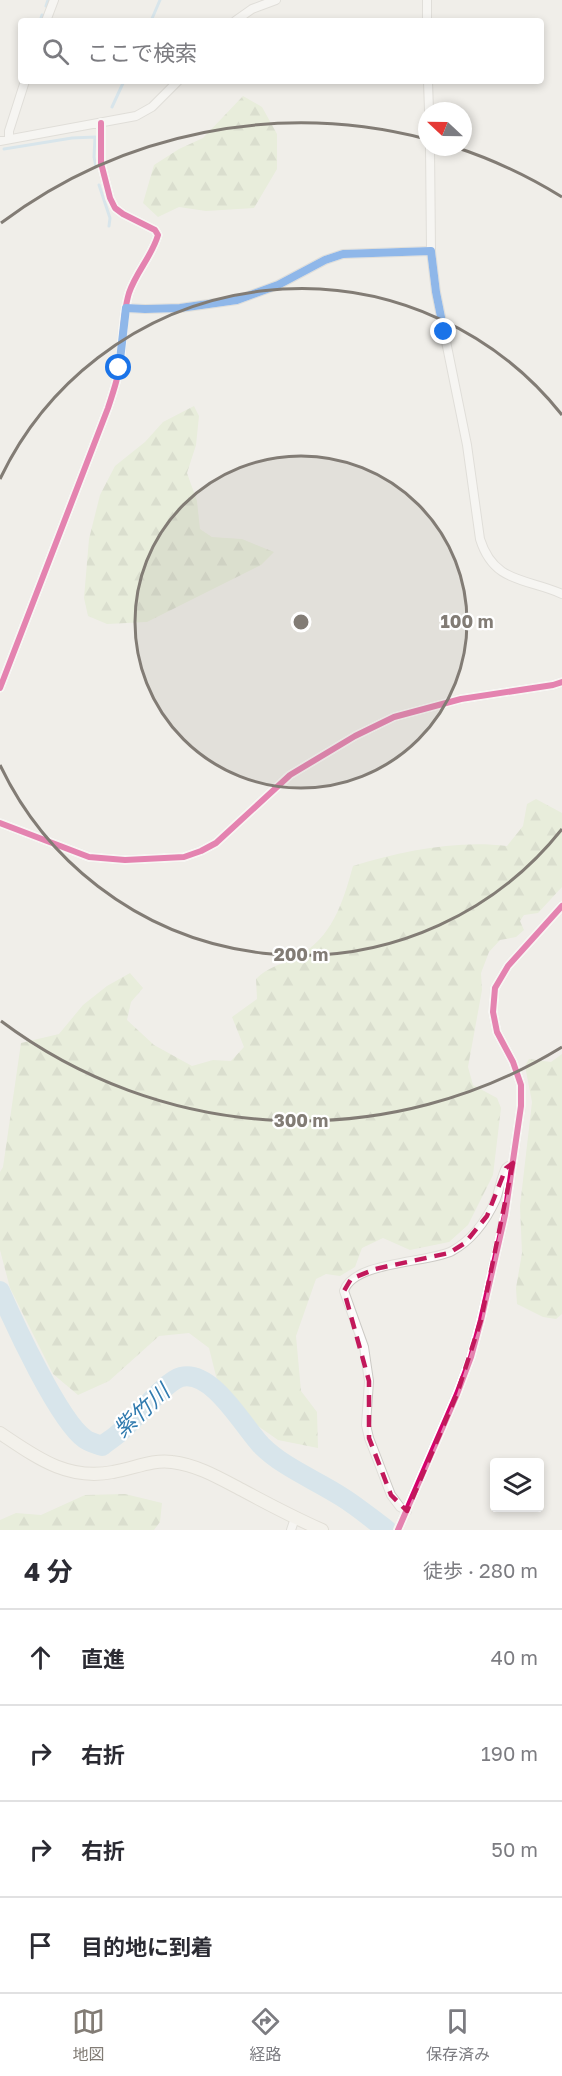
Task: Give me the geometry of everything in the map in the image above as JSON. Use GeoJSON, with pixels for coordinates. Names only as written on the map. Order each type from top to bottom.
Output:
{"type":"FeatureCollection","features":[{"type":"Feature","properties":{"kind":"main road"},"geometry":{"type":"LineString","coordinates":[[0,1433],[56,1467],[75,1473],[92,1475],[170,1461],[189,1465],[210,1474],[293,1524],[322,1530]]}},
{"type":"Feature","properties":{"kind":"street"},"geometry":{"type":"LineString","coordinates":[[47,18],[54,0]]}},
{"type":"Feature","properties":{"kind":"street"},"geometry":{"type":"LineString","coordinates":[[239,18],[252,9],[276,0]]}},
{"type":"Feature","properties":{"kind":"street"},"geometry":{"type":"LineString","coordinates":[[427,0],[427,18]]}},
{"type":"Feature","properties":{"kind":"street"},"geometry":{"type":"LineString","coordinates":[[4,140],[24,84]]}},
{"type":"Feature","properties":{"kind":"street"},"geometry":{"type":"LineString","coordinates":[[4,140],[136,116],[152,107],[175,84]]}},
{"type":"Feature","properties":{"kind":"street"},"geometry":{"type":"LineString","coordinates":[[428,84],[429,102]]}},
{"type":"Feature","properties":{"kind":"street"},"geometry":{"type":"LineString","coordinates":[[0,688],[108,408],[117,380],[126,308],[135,277],[158,235],[155,230],[116,208],[110,198],[101,163],[103,131],[101,123]]}},
{"type":"Feature","properties":{"kind":"street"},"geometry":{"type":"LineString","coordinates":[[430,156],[431,251],[436,292],[461,410],[474,504],[484,554],[505,574],[562,594]]}},
{"type":"Feature","properties":{"kind":"street"},"geometry":{"type":"LineString","coordinates":[[126,308],[180,308],[237,300],[278,285],[325,260],[343,254],[431,251]]}},
{"type":"Feature","properties":{"kind":"street"},"geometry":{"type":"LineString","coordinates":[[0,823],[89,857],[125,860],[184,857],[216,843],[290,775],[394,717],[461,699],[510,693],[562,682]]}},
{"type":"Feature","properties":{"kind":"street"},"geometry":{"type":"LineString","coordinates":[[399,1527],[458,1395],[481,1320],[505,1215],[521,1106],[521,1085],[513,1062],[497,1032],[493,1012],[495,988],[508,966],[562,906]]}},
{"type":"Feature","properties":{"kind":"street"},"geometry":{"type":"LineString","coordinates":[[407,1511],[400,1507],[391,1495],[369,1438],[366,1425],[369,1390],[367,1370],[363,1347],[344,1291],[351,1279],[375,1269],[449,1252],[465,1243],[486,1216],[495,1200],[506,1168],[513,1163]]}},
{"type":"Feature","properties":{"kind":"highlighted area"},"geometry":{"type":"Polygon","coordinates":[[[513,1163],[481,1320],[457,1394],[407,1511],[391,1495],[369,1438],[369,1381],[344,1291],[351,1279],[375,1269],[449,1253],[465,1243],[487,1216],[506,1168],[513,1163]]]}},
{"type":"Feature","properties":{"kind":"green space"},"geometry":{"type":"Polygon","coordinates":[[[243,96],[262,107],[277,134],[277,169],[254,208],[206,211],[179,207],[158,217],[143,203],[154,165],[179,149],[203,138],[243,96]]]}},
{"type":"Feature","properties":{"kind":"green space"},"geometry":{"type":"Polygon","coordinates":[[[194,406],[199,416],[196,445],[187,473],[197,501],[200,529],[212,537],[242,539],[274,552],[261,565],[147,622],[107,624],[88,616],[84,598],[89,539],[100,495],[115,466],[145,442],[163,422],[194,406]]]}},
{"type":"Feature","properties":{"kind":"green space"},"geometry":{"type":"Polygon","coordinates":[[[536,799],[562,813],[562,887],[538,913],[524,915],[520,921],[524,930],[516,937],[500,940],[489,952],[481,973],[482,990],[468,1067],[473,1085],[497,1098],[501,1108],[493,1175],[468,1225],[449,1242],[410,1250],[383,1238],[362,1248],[355,1267],[340,1276],[326,1274],[316,1279],[296,1336],[301,1391],[317,1412],[318,1448],[278,1440],[258,1426],[217,1380],[209,1348],[189,1333],[159,1336],[109,1381],[78,1395],[53,1374],[10,1288],[0,1250],[0,1172],[3,1167],[21,1043],[59,1034],[83,1005],[107,986],[130,973],[143,988],[131,1002],[127,1020],[154,1045],[192,1066],[213,1060],[231,1061],[244,1047],[232,1017],[257,999],[256,979],[260,975],[296,957],[319,940],[340,906],[353,866],[429,848],[468,844],[507,846],[523,826],[527,804],[536,799]]]}},
{"type":"Feature","properties":{"kind":"green space"},"geometry":{"type":"Polygon","coordinates":[[[562,1054],[562,1314],[556,1319],[543,1317],[517,1304],[516,1288],[522,1253],[520,1206],[532,1102],[525,1066],[529,1059],[551,1062],[562,1054]]]}},
{"type":"Feature","properties":{"kind":"green space"},"geometry":{"type":"Polygon","coordinates":[[[125,1494],[162,1503],[160,1522],[154,1530],[0,1530],[0,1520],[16,1513],[41,1515],[85,1495],[125,1494]]]}},
{"type":"Feature","properties":{"kind":"waterway"},"geometry":{"type":"LineString","coordinates":[[46,6],[48,0]]}},
{"type":"Feature","properties":{"kind":"waterway"},"geometry":{"type":"LineString","coordinates":[[152,18],[160,0]]}},
{"type":"Feature","properties":{"kind":"waterway"},"geometry":{"type":"LineString","coordinates":[[112,107],[123,84]]}},
{"type":"Feature","properties":{"kind":"waterway"},"geometry":{"type":"LineString","coordinates":[[4,149],[72,138],[95,137],[96,167]]}},
{"type":"Feature","properties":{"kind":"waterway"},"geometry":{"type":"LineString","coordinates":[[99,185],[110,218],[109,226]]}},
{"type":"Feature","properties":{"kind":"waterway","name":"紫竹川"},"geometry":{"type":"LineString","coordinates":[[0,1291],[50,1393],[74,1429],[87,1440],[102,1446],[116,1436],[174,1380],[181,1377],[193,1377],[215,1390],[270,1453],[348,1501],[387,1530]]}},
{"type":"Feature","properties":{"kind":"cycle path"},"geometry":{"type":"LineString","coordinates":[[0,688],[108,408],[119,367],[124,316],[129,293],[158,235],[155,230],[115,208],[110,198],[101,163],[101,123]]}},
{"type":"Feature","properties":{"kind":"cycle path"},"geometry":{"type":"LineString","coordinates":[[0,823],[89,857],[125,860],[184,857],[216,843],[290,775],[355,736],[394,717],[461,699],[562,682]]}},
{"type":"Feature","properties":{"kind":"cycle path"},"geometry":{"type":"LineString","coordinates":[[398,1530],[471,1357],[505,1215],[521,1106],[521,1085],[513,1062],[497,1032],[493,1012],[495,988],[508,966],[562,906]]}},
{"type":"Feature","properties":{"kind":"route"},"geometry":{"type":"LineString","coordinates":[[119,368],[126,308],[180,308],[237,300],[278,285],[325,260],[343,254],[431,251],[444,332]]}}]}
